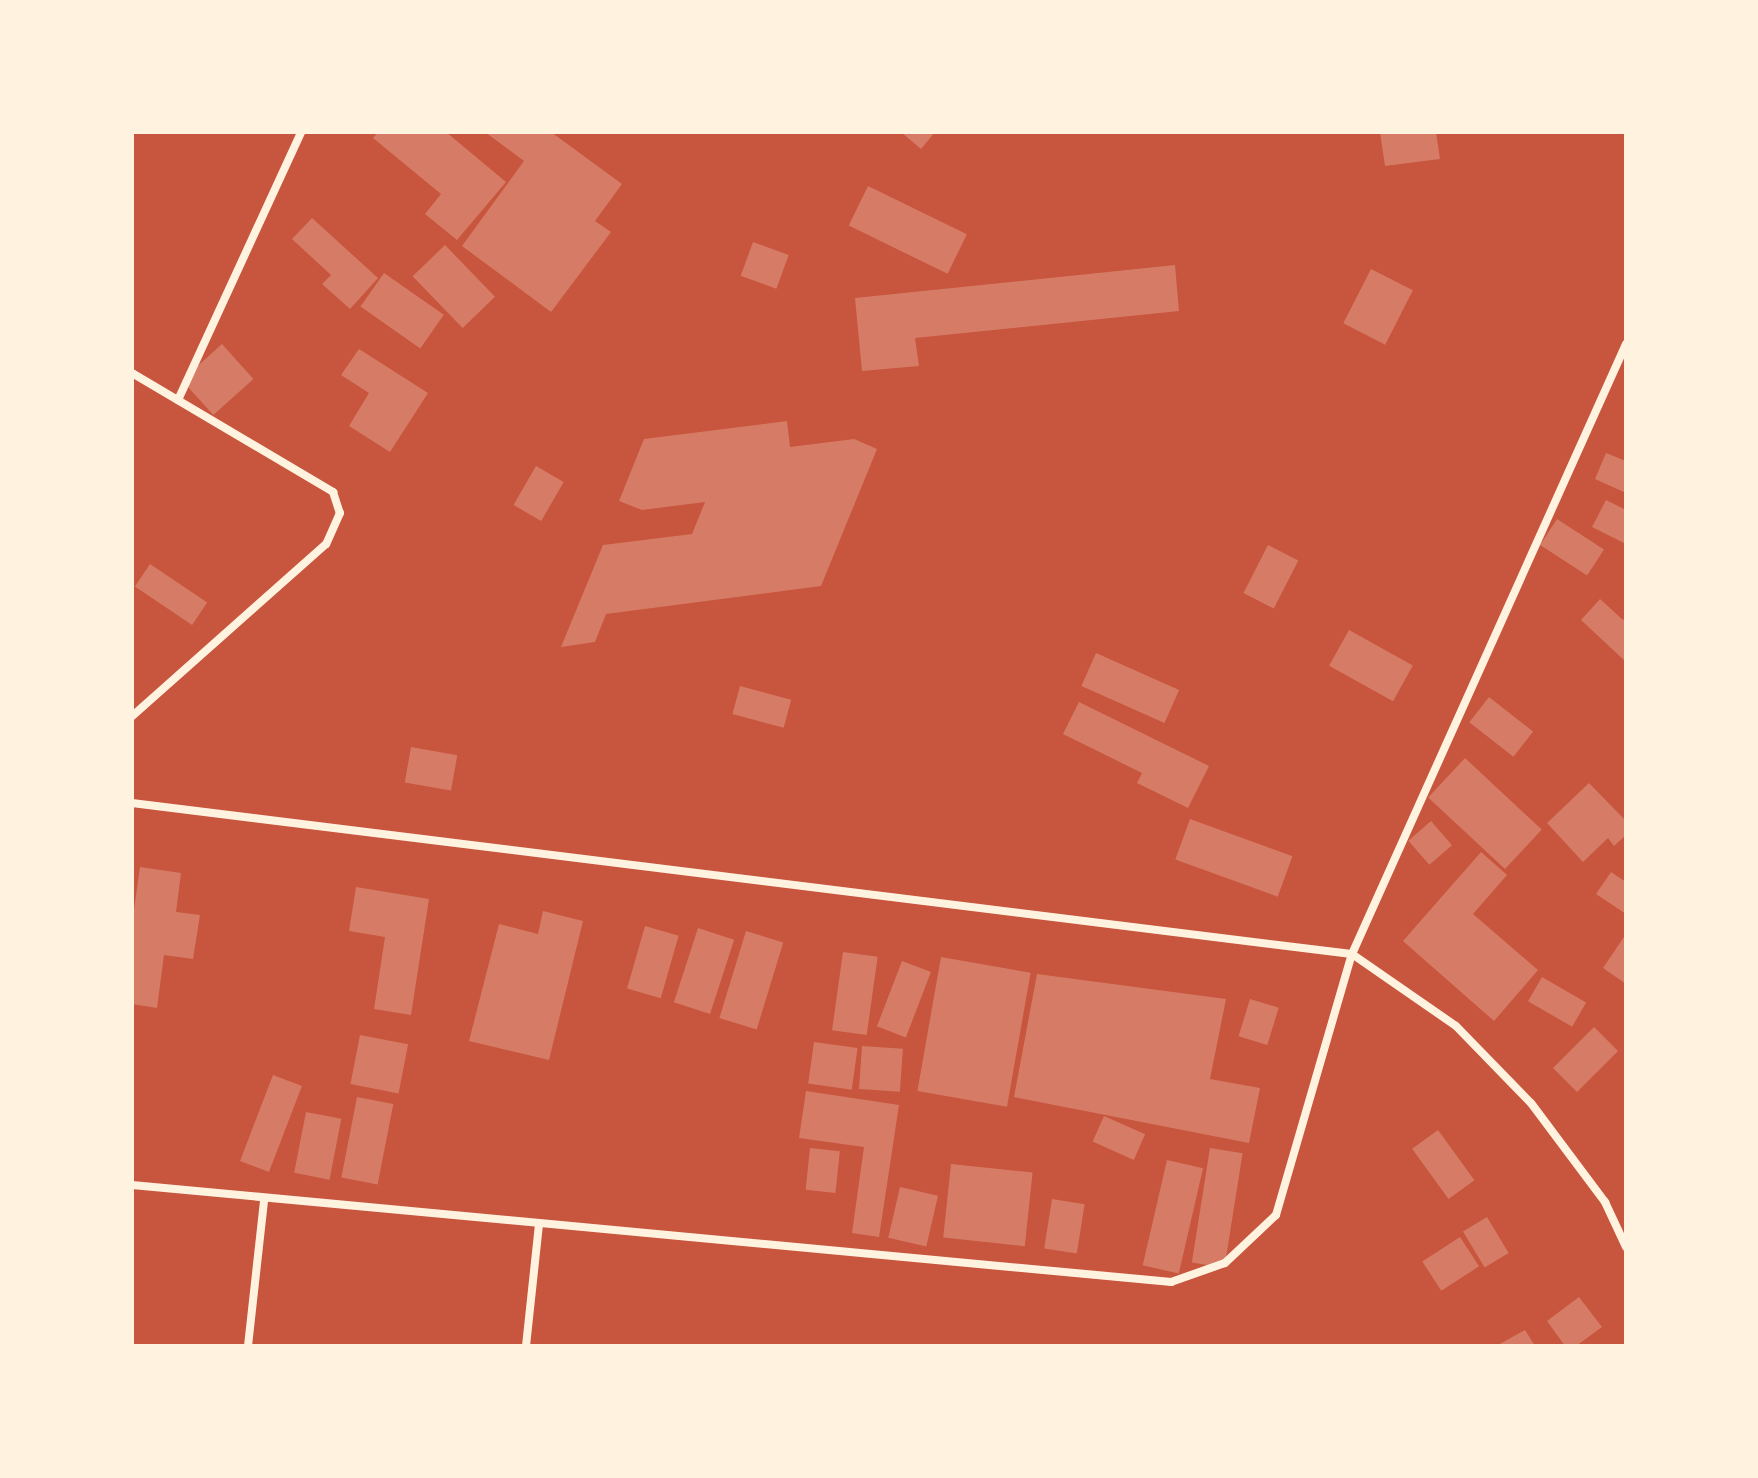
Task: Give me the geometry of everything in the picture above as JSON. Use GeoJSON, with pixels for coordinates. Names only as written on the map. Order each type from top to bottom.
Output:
{"type":"FeatureCollection","features":[{"type":"Feature","properties":{"kind":"street"},"geometry":{"type":"LineString","coordinates":[[178,400],[301,132]]}},
{"type":"Feature","properties":{"kind":"street"},"geometry":{"type":"LineString","coordinates":[[132,1185],[264,1200],[1171,1282],[1225,1263],[1276,1215],[1352,954],[1626,344]]}},
{"type":"Feature","properties":{"kind":"street"},"geometry":{"type":"LineString","coordinates":[[132,373],[333,492],[340,513],[326,544],[132,716]]}},
{"type":"Feature","properties":{"kind":"street"},"geometry":{"type":"LineString","coordinates":[[132,803],[1352,954],[1456,1026],[1531,1103],[1605,1202],[1626,1247]]}},
{"type":"Feature","properties":{"kind":"street"},"geometry":{"type":"LineString","coordinates":[[248,1346],[264,1200]]}},
{"type":"Feature","properties":{"kind":"street"},"geometry":{"type":"LineString","coordinates":[[526,1346],[539,1225]]}},
{"type":"Feature","properties":{"kind":"building"},"geometry":{"type":"Polygon","coordinates":[[[378,132],[446,132],[506,182],[457,240],[425,214],[441,194],[373,138],[378,132]]]}},
{"type":"Feature","properties":{"kind":"building"},"geometry":{"type":"Polygon","coordinates":[[[485,132],[551,132],[622,184],[595,221],[611,232],[551,312],[462,246],[524,161],[485,132]]]}},
{"type":"Feature","properties":{"kind":"building"},"geometry":{"type":"Polygon","coordinates":[[[901,132],[935,132],[921,149],[901,132]]]}},
{"type":"Feature","properties":{"kind":"building"},"geometry":{"type":"Polygon","coordinates":[[[1380,132],[1436,132],[1440,159],[1385,166],[1380,132]]]}},
{"type":"Feature","properties":{"kind":"building"},"geometry":{"type":"Polygon","coordinates":[[[868,186],[967,234],[948,274],[849,226],[868,186]]]}},
{"type":"Feature","properties":{"kind":"building"},"geometry":{"type":"Polygon","coordinates":[[[312,218],[378,278],[350,309],[322,284],[331,275],[292,239],[312,218]]]}},
{"type":"Feature","properties":{"kind":"building"},"geometry":{"type":"Polygon","coordinates":[[[753,242],[789,255],[776,289],[741,276],[753,242]]]}},
{"type":"Feature","properties":{"kind":"building"},"geometry":{"type":"Polygon","coordinates":[[[445,245],[495,297],[463,328],[413,276],[445,245]]]}},
{"type":"Feature","properties":{"kind":"building"},"geometry":{"type":"Polygon","coordinates":[[[1175,265],[1179,311],[915,338],[919,366],[862,371],[855,298],[1175,265]]]}},
{"type":"Feature","properties":{"kind":"building"},"geometry":{"type":"Polygon","coordinates":[[[1371,269],[1413,290],[1385,345],[1343,323],[1371,269]]]}},
{"type":"Feature","properties":{"kind":"building"},"geometry":{"type":"Polygon","coordinates":[[[384,273],[444,315],[420,348],[360,307],[384,273]]]}},
{"type":"Feature","properties":{"kind":"building"},"geometry":{"type":"Polygon","coordinates":[[[222,344],[253,379],[213,415],[182,380],[222,344]]]}},
{"type":"Feature","properties":{"kind":"building"},"geometry":{"type":"Polygon","coordinates":[[[359,349],[428,393],[390,452],[349,426],[369,393],[341,375],[359,349]]]}},
{"type":"Feature","properties":{"kind":"building"},"geometry":{"type":"Polygon","coordinates":[[[787,421],[790,447],[854,439],[877,449],[821,586],[606,614],[595,642],[561,647],[603,545],[692,534],[705,502],[642,510],[619,501],[644,439],[787,421]]]}},
{"type":"Feature","properties":{"kind":"building"},"geometry":{"type":"Polygon","coordinates":[[[1606,453],[1626,461],[1626,493],[1595,479],[1606,453]]]}},
{"type":"Feature","properties":{"kind":"building"},"geometry":{"type":"Polygon","coordinates":[[[536,466],[564,482],[541,521],[514,505],[536,466]]]}},
{"type":"Feature","properties":{"kind":"building"},"geometry":{"type":"Polygon","coordinates":[[[1606,500],[1626,510],[1626,544],[1592,527],[1606,500]]]}},
{"type":"Feature","properties":{"kind":"building"},"geometry":{"type":"Polygon","coordinates":[[[1557,519],[1604,549],[1587,575],[1540,545],[1557,519]]]}},
{"type":"Feature","properties":{"kind":"building"},"geometry":{"type":"Polygon","coordinates":[[[1268,545],[1298,560],[1274,609],[1243,593],[1268,545]]]}},
{"type":"Feature","properties":{"kind":"building"},"geometry":{"type":"Polygon","coordinates":[[[150,564],[207,603],[192,625],[135,586],[150,564]]]}},
{"type":"Feature","properties":{"kind":"building"},"geometry":{"type":"Polygon","coordinates":[[[1600,599],[1623,620],[1626,616],[1626,662],[1581,620],[1600,599]]]}},
{"type":"Feature","properties":{"kind":"building"},"geometry":{"type":"Polygon","coordinates":[[[1349,630],[1413,665],[1393,701],[1329,666],[1349,630]]]}},
{"type":"Feature","properties":{"kind":"building"},"geometry":{"type":"Polygon","coordinates":[[[1096,653],[1179,690],[1164,723],[1081,686],[1096,653]]]}},
{"type":"Feature","properties":{"kind":"building"},"geometry":{"type":"Polygon","coordinates":[[[740,686],[791,700],[784,728],[732,714],[740,686]]]}},
{"type":"Feature","properties":{"kind":"building"},"geometry":{"type":"Polygon","coordinates":[[[1489,697],[1533,731],[1513,757],[1469,722],[1489,697]]]}},
{"type":"Feature","properties":{"kind":"building"},"geometry":{"type":"Polygon","coordinates":[[[1079,702],[1209,766],[1188,808],[1137,783],[1142,773],[1063,734],[1079,702]]]}},
{"type":"Feature","properties":{"kind":"building"},"geometry":{"type":"Polygon","coordinates":[[[411,747],[457,755],[451,791],[405,782],[411,747]]]}},
{"type":"Feature","properties":{"kind":"building"},"geometry":{"type":"Polygon","coordinates":[[[1465,758],[1542,830],[1505,869],[1428,797],[1465,758]]]}},
{"type":"Feature","properties":{"kind":"building"},"geometry":{"type":"Polygon","coordinates":[[[1589,783],[1626,821],[1626,835],[1614,846],[1608,838],[1583,862],[1547,823],[1589,783]]]}},
{"type":"Feature","properties":{"kind":"building"},"geometry":{"type":"Polygon","coordinates":[[[1190,819],[1292,856],[1278,897],[1175,859],[1190,819]]]}},
{"type":"Feature","properties":{"kind":"building"},"geometry":{"type":"Polygon","coordinates":[[[1431,821],[1452,845],[1429,865],[1408,841],[1431,821]]]}},
{"type":"Feature","properties":{"kind":"building"},"geometry":{"type":"Polygon","coordinates":[[[1481,852],[1507,875],[1473,914],[1538,970],[1494,1021],[1403,941],[1481,852]]]}},
{"type":"Feature","properties":{"kind":"building"},"geometry":{"type":"Polygon","coordinates":[[[140,867],[181,873],[176,912],[200,915],[193,959],[164,955],[157,1008],[132,1004],[132,924],[140,867]]]}},
{"type":"Feature","properties":{"kind":"building"},"geometry":{"type":"Polygon","coordinates":[[[1611,872],[1626,882],[1626,914],[1596,894],[1611,872]]]}},
{"type":"Feature","properties":{"kind":"building"},"geometry":{"type":"Polygon","coordinates":[[[356,887],[429,899],[411,1015],[374,1009],[385,937],[349,931],[356,887]]]}},
{"type":"Feature","properties":{"kind":"building"},"geometry":{"type":"Polygon","coordinates":[[[543,911],[583,921],[549,1060],[469,1041],[499,924],[538,934],[543,911]]]}},
{"type":"Feature","properties":{"kind":"building"},"geometry":{"type":"Polygon","coordinates":[[[645,926],[679,936],[661,998],[627,988],[645,926]]]}},
{"type":"Feature","properties":{"kind":"building"},"geometry":{"type":"Polygon","coordinates":[[[698,928],[734,940],[710,1014],[674,1002],[698,928]]]}},
{"type":"Feature","properties":{"kind":"building"},"geometry":{"type":"Polygon","coordinates":[[[746,931],[783,942],[757,1029],[719,1018],[746,931]]]}},
{"type":"Feature","properties":{"kind":"building"},"geometry":{"type":"Polygon","coordinates":[[[1626,934],[1626,984],[1603,968],[1626,934]]]}},
{"type":"Feature","properties":{"kind":"building"},"geometry":{"type":"Polygon","coordinates":[[[843,952],[878,957],[867,1035],[832,1030],[843,952]]]}},
{"type":"Feature","properties":{"kind":"building"},"geometry":{"type":"Polygon","coordinates":[[[941,957],[1031,973],[1007,1107],[917,1091],[941,957]]]}},
{"type":"Feature","properties":{"kind":"building"},"geometry":{"type":"Polygon","coordinates":[[[902,961],[931,972],[906,1037],[877,1026],[902,961]]]}},
{"type":"Feature","properties":{"kind":"building"},"geometry":{"type":"Polygon","coordinates":[[[1037,974],[1226,999],[1210,1079],[1260,1088],[1249,1143],[1014,1097],[1037,974]]]}},
{"type":"Feature","properties":{"kind":"building"},"geometry":{"type":"Polygon","coordinates":[[[1542,977],[1586,1002],[1572,1027],[1528,1001],[1542,977]]]}},
{"type":"Feature","properties":{"kind":"building"},"geometry":{"type":"Polygon","coordinates":[[[1250,999],[1279,1008],[1267,1045],[1239,1036],[1250,999]]]}},
{"type":"Feature","properties":{"kind":"building"},"geometry":{"type":"Polygon","coordinates":[[[1594,1027],[1618,1051],[1577,1092],[1553,1068],[1594,1027]]]}},
{"type":"Feature","properties":{"kind":"building"},"geometry":{"type":"Polygon","coordinates":[[[360,1035],[408,1044],[399,1093],[350,1084],[360,1035]]]}},
{"type":"Feature","properties":{"kind":"building"},"geometry":{"type":"Polygon","coordinates":[[[814,1042],[858,1048],[852,1090],[808,1084],[814,1042]]]}},
{"type":"Feature","properties":{"kind":"building"},"geometry":{"type":"Polygon","coordinates":[[[862,1046],[903,1049],[900,1092],[859,1089],[862,1046]]]}},
{"type":"Feature","properties":{"kind":"building"},"geometry":{"type":"Polygon","coordinates":[[[273,1075],[302,1086],[269,1172],[240,1161],[273,1075]]]}},
{"type":"Feature","properties":{"kind":"building"},"geometry":{"type":"Polygon","coordinates":[[[806,1091],[899,1105],[879,1237],[852,1233],[864,1147],[799,1138],[806,1091]]]}},
{"type":"Feature","properties":{"kind":"building"},"geometry":{"type":"Polygon","coordinates":[[[357,1097],[393,1104],[378,1185],[341,1177],[357,1097]]]}},
{"type":"Feature","properties":{"kind":"building"},"geometry":{"type":"Polygon","coordinates":[[[306,1112],[341,1119],[330,1180],[294,1173],[306,1112]]]}},
{"type":"Feature","properties":{"kind":"building"},"geometry":{"type":"Polygon","coordinates":[[[1104,1116],[1145,1134],[1134,1160],[1093,1142],[1104,1116]]]}},
{"type":"Feature","properties":{"kind":"building"},"geometry":{"type":"Polygon","coordinates":[[[1438,1130],[1474,1180],[1449,1199],[1412,1149],[1438,1130]]]}},
{"type":"Feature","properties":{"kind":"building"},"geometry":{"type":"Polygon","coordinates":[[[810,1148],[840,1151],[835,1193],[806,1190],[810,1148]]]}},
{"type":"Feature","properties":{"kind":"building"},"geometry":{"type":"Polygon","coordinates":[[[1210,1148],[1243,1153],[1224,1268],[1192,1263],[1210,1148]]]}},
{"type":"Feature","properties":{"kind":"building"},"geometry":{"type":"Polygon","coordinates":[[[1167,1160],[1203,1168],[1179,1274],[1143,1265],[1167,1160]]]}},
{"type":"Feature","properties":{"kind":"building"},"geometry":{"type":"Polygon","coordinates":[[[951,1164],[1033,1173],[1025,1246],[943,1238],[951,1164]]]}},
{"type":"Feature","properties":{"kind":"building"},"geometry":{"type":"Polygon","coordinates":[[[900,1187],[938,1196],[926,1246],[888,1238],[900,1187]]]}},
{"type":"Feature","properties":{"kind":"building"},"geometry":{"type":"Polygon","coordinates":[[[1052,1199],[1085,1204],[1077,1254],[1044,1248],[1052,1199]]]}},
{"type":"Feature","properties":{"kind":"building"},"geometry":{"type":"Polygon","coordinates":[[[1487,1217],[1509,1253],[1485,1267],[1463,1231],[1487,1217]]]}},
{"type":"Feature","properties":{"kind":"building"},"geometry":{"type":"Polygon","coordinates":[[[1460,1237],[1479,1266],[1441,1291],[1422,1262],[1460,1237]]]}},
{"type":"Feature","properties":{"kind":"building"},"geometry":{"type":"Polygon","coordinates":[[[1579,1297],[1602,1327],[1576,1346],[1565,1346],[1547,1321],[1579,1297]]]}},
{"type":"Feature","properties":{"kind":"building"},"geometry":{"type":"Polygon","coordinates":[[[1525,1330],[1535,1346],[1496,1346],[1525,1330]]]}}]}
